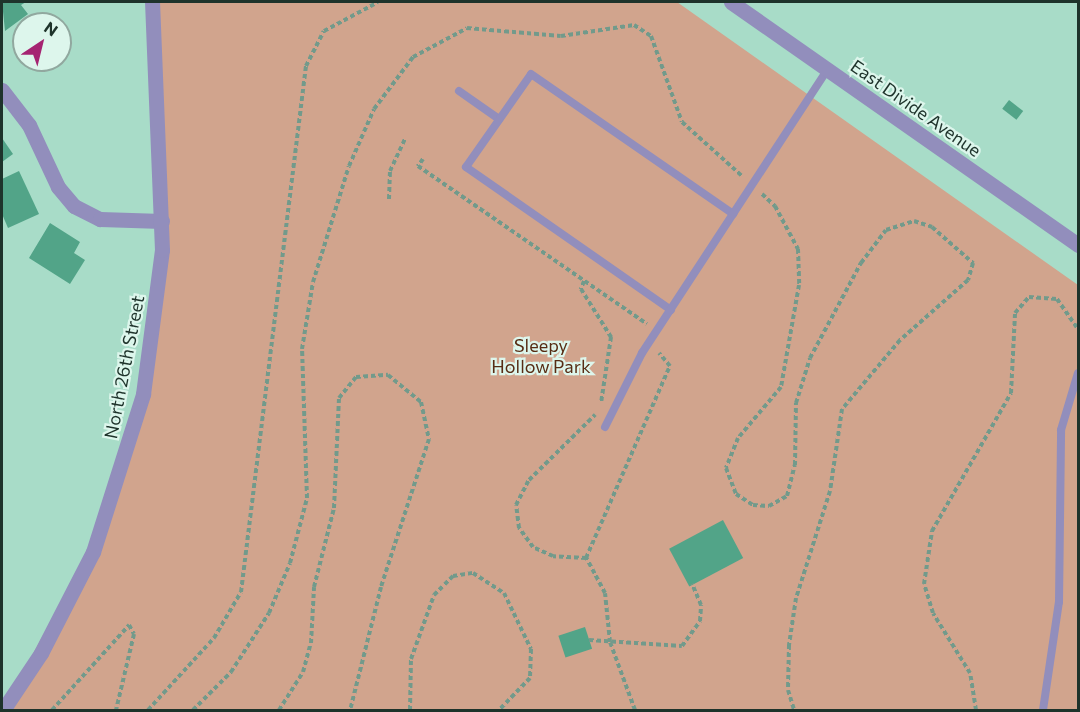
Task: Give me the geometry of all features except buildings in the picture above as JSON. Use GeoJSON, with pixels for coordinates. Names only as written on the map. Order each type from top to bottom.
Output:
{"type":"FeatureCollection","features":[{"type":"Feature","properties":{"kind":"street","name":"North 26th Street"},"geometry":{"type":"LineString","coordinates":[[3,711],[72,597],[122,474],[151,353],[162,221],[152,2]]}},
{"type":"Feature","properties":{"kind":"street","name":"East Divide Avenue"},"geometry":{"type":"LineString","coordinates":[[731,2],[1078,245]]}},
{"type":"Feature","properties":{"kind":"street"},"geometry":{"type":"LineString","coordinates":[[2,90],[29,124],[58,187],[74,206],[100,219],[162,221]]}},
{"type":"Feature","properties":{"kind":"lane"},"geometry":{"type":"LineString","coordinates":[[605,427],[657,331],[827,69]]}},
{"type":"Feature","properties":{"kind":"lane"},"geometry":{"type":"LineString","coordinates":[[671,309],[466,168],[531,74],[733,213]]}},
{"type":"Feature","properties":{"kind":"lane"},"geometry":{"type":"LineString","coordinates":[[459,91],[499,119]]}},
{"type":"Feature","properties":{"kind":"lane"},"geometry":{"type":"LineString","coordinates":[[1043,711],[1059,602],[1061,430],[1078,373]]}},
{"type":"Feature","properties":{"kind":"path"},"geometry":{"type":"LineString","coordinates":[[148,711],[214,638],[241,592],[306,66],[324,31],[378,2]]}},
{"type":"Feature","properties":{"kind":"path"},"geometry":{"type":"LineString","coordinates":[[193,711],[231,672],[269,613],[290,563],[307,498],[302,349],[313,282],[349,166],[374,109],[413,57],[467,28],[561,36],[634,25],[651,36],[681,122],[775,206],[798,249],[799,285],[782,387],[738,438],[726,468],[736,494],[753,505],[769,506],[787,496],[795,465],[796,403],[810,358],[861,263],[886,230],[914,221],[932,228],[973,263],[968,280],[900,340],[842,409],[830,491],[795,598],[789,645],[794,711]]}},
{"type":"Feature","properties":{"kind":"path"},"geometry":{"type":"LineString","coordinates":[[389,199],[388,179],[405,139]]}},
{"type":"Feature","properties":{"kind":"path"},"geometry":{"type":"LineString","coordinates":[[423,159],[418,166],[668,339],[657,355],[670,366],[586,558]]}},
{"type":"Feature","properties":{"kind":"path"},"geometry":{"type":"LineString","coordinates":[[584,281],[581,289],[611,336],[599,409],[529,480],[516,513],[522,534],[539,551],[567,559],[586,558]]}},
{"type":"Feature","properties":{"kind":"path"},"geometry":{"type":"LineString","coordinates":[[976,711],[970,673],[933,613],[924,584],[932,531],[1011,393],[1015,313],[1029,297],[1057,299],[1078,328]]}},
{"type":"Feature","properties":{"kind":"path"},"geometry":{"type":"LineString","coordinates":[[279,711],[303,672],[311,643],[314,587],[334,508],[339,399],[356,377],[388,375],[421,402],[429,439],[381,587],[350,711]]}},
{"type":"Feature","properties":{"kind":"path"},"geometry":{"type":"LineString","coordinates":[[586,558],[605,593],[610,642],[620,656],[635,711]]}},
{"type":"Feature","properties":{"kind":"path"},"geometry":{"type":"LineString","coordinates":[[410,711],[411,659],[434,595],[453,576],[473,573],[504,592],[531,649],[530,678],[498,711]]}},
{"type":"Feature","properties":{"kind":"path"},"geometry":{"type":"LineString","coordinates":[[589,640],[682,646],[700,621],[701,605],[692,584]]}},
{"type":"Feature","properties":{"kind":"path"},"geometry":{"type":"LineString","coordinates":[[52,711],[129,625],[134,633],[116,711]]}},
{"type":"Feature","properties":{"kind":"green space","name":"Sleepy Hollow Park"},"geometry":{"type":"Polygon","coordinates":[[[156,2],[677,2],[1078,285],[1078,710],[3,710],[109,512],[157,313],[156,2]]]}}]}
